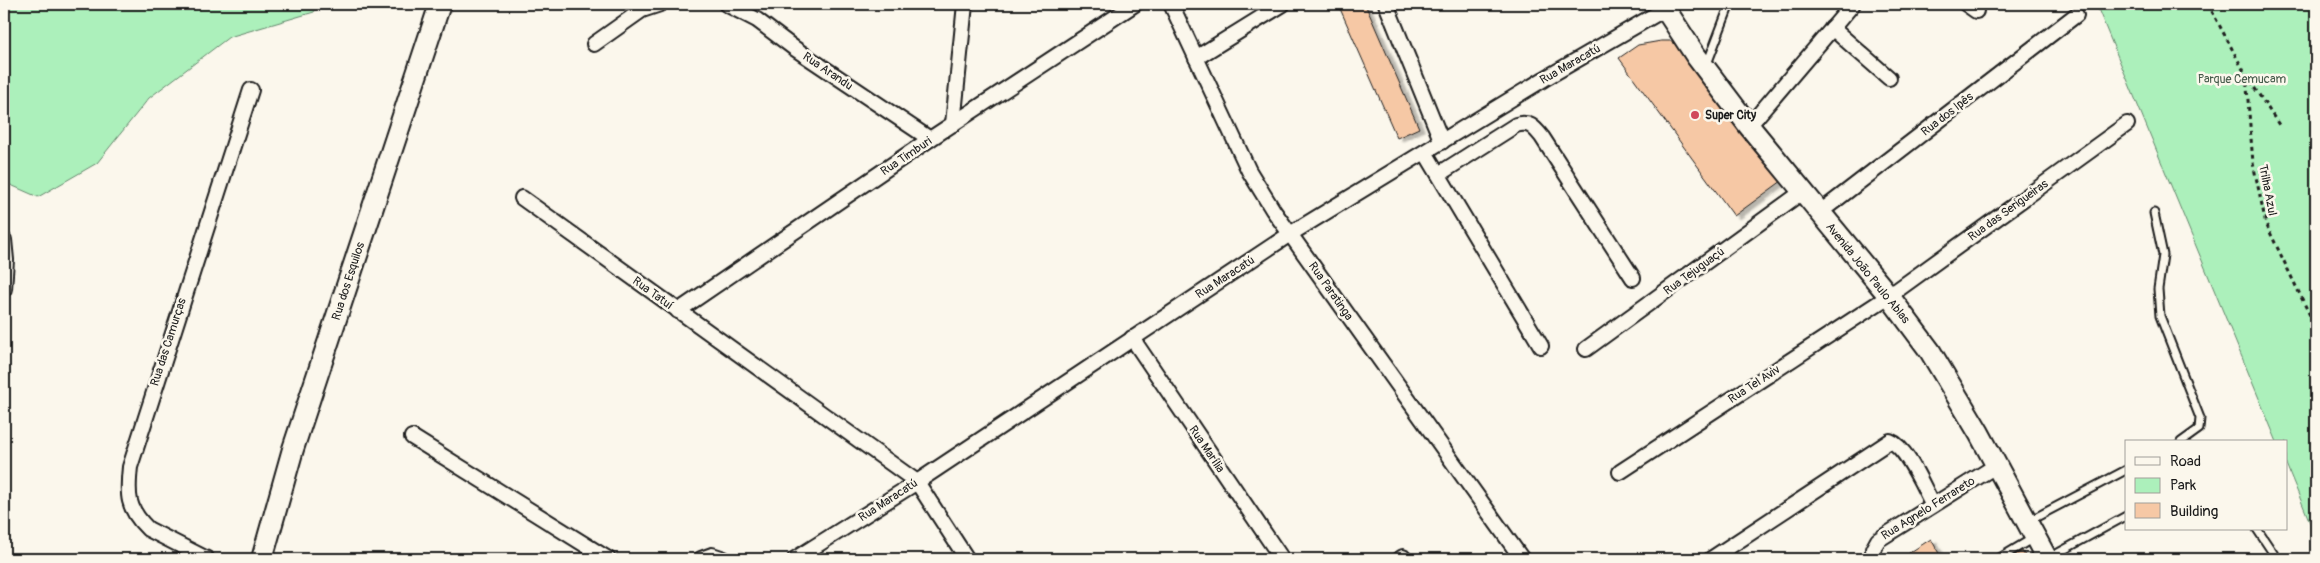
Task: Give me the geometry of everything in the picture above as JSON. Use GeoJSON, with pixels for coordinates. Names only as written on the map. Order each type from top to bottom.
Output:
{"type":"FeatureCollection","features":[{"type":"Feature","properties":{"kind":"street","name":"Rua dos Esquilos"},"geometry":{"type":"LineString","coordinates":[[262,559],[296,440],[440,4]]}},
{"type":"Feature","properties":{"kind":"street"},"geometry":{"type":"LineString","coordinates":[[594,44],[642,10],[660,4]]}},
{"type":"Feature","properties":{"kind":"street","name":"Rua Arandu"},"geometry":{"type":"LineString","coordinates":[[726,4],[758,20],[794,48],[930,140]]}},
{"type":"Feature","properties":{"kind":"street"},"geometry":{"type":"LineString","coordinates":[[953,124],[965,4]]}},
{"type":"Feature","properties":{"kind":"street","name":"Rua Timburi"},"geometry":{"type":"LineString","coordinates":[[678,311],[953,124],[1135,4]]}},
{"type":"Feature","properties":{"kind":"street","name":"Rua Paratinga"},"geometry":{"type":"LineString","coordinates":[[1171,4],[1249,171],[1273,210],[1522,559]]}},
{"type":"Feature","properties":{"kind":"street"},"geometry":{"type":"LineString","coordinates":[[1196,58],[1283,4]]}},
{"type":"Feature","properties":{"kind":"street"},"geometry":{"type":"LineString","coordinates":[[1386,4],[1442,142]]}},
{"type":"Feature","properties":{"kind":"street"},"geometry":{"type":"LineString","coordinates":[[1749,126],[1853,4]]}},
{"type":"Feature","properties":{"kind":"street","name":"Rua Maracatú"},"geometry":{"type":"LineString","coordinates":[[795,559],[917,482],[1290,234],[1664,7]]}},
{"type":"Feature","properties":{"kind":"street","name":"Avenida João Paulo Ablas"},"geometry":{"type":"LineString","coordinates":[[1664,7],[1706,69],[1749,126],[1889,296],[1930,351],[1962,402],[2047,559]]}},
{"type":"Feature","properties":{"kind":"street","name":"Rua dos Ipês"},"geometry":{"type":"LineString","coordinates":[[1819,213],[2076,15]]}},
{"type":"Feature","properties":{"kind":"street"},"geometry":{"type":"LineString","coordinates":[[1832,28],[1889,78]]}},
{"type":"Feature","properties":{"kind":"street","name":"Rua das Camurças"},"geometry":{"type":"LineString","coordinates":[[207,559],[148,529],[140,522],[133,513],[130,502],[130,466],[251,90]]}},
{"type":"Feature","properties":{"kind":"street"},"geometry":{"type":"LineString","coordinates":[[1439,174],[1516,125],[1531,124],[1542,137],[1633,278]]}},
{"type":"Feature","properties":{"kind":"street","name":"Rua das Serigueiras"},"geometry":{"type":"LineString","coordinates":[[1889,296],[2127,124]]}},
{"type":"Feature","properties":{"kind":"street"},"geometry":{"type":"LineString","coordinates":[[1425,152],[1541,346]]}},
{"type":"Feature","properties":{"kind":"street","name":"Rua Tejuguaçú"},"geometry":{"type":"LineString","coordinates":[[1586,350],[1802,192]]}},
{"type":"Feature","properties":{"kind":"street","name":"Rua Tatuí"},"geometry":{"type":"LineString","coordinates":[[522,198],[678,311],[785,385],[917,482]]}},
{"type":"Feature","properties":{"kind":"street"},"geometry":{"type":"LineString","coordinates":[[4,240],[6,260],[4,289]]}},
{"type":"Feature","properties":{"kind":"street","name":"Rua Tel Aviv"},"geometry":{"type":"LineString","coordinates":[[1620,472],[1889,296]]}},
{"type":"Feature","properties":{"kind":"street","name":"Rua Marília"},"geometry":{"type":"LineString","coordinates":[[1132,338],[1282,559]]}},
{"type":"Feature","properties":{"kind":"street"},"geometry":{"type":"LineString","coordinates":[[412,437],[608,559]]}},
{"type":"Feature","properties":{"kind":"street"},"geometry":{"type":"LineString","coordinates":[[1711,559],[1890,441],[1895,442],[1904,452],[1933,505]]}},
{"type":"Feature","properties":{"kind":"street","name":"Rua Agnelo Ferrareto"},"geometry":{"type":"LineString","coordinates":[[1874,559],[1873,549],[1878,540],[1996,466]]}},
{"type":"Feature","properties":{"kind":"street"},"geometry":{"type":"LineString","coordinates":[[917,482],[967,559]]}},
{"type":"Feature","properties":{"kind":"street"},"geometry":{"type":"LineString","coordinates":[[701,559],[712,556],[724,559]]}},
{"type":"Feature","properties":{"kind":"lane"},"geometry":{"type":"LineString","coordinates":[[1706,69],[1730,4]]}},
{"type":"Feature","properties":{"kind":"lane"},"geometry":{"type":"LineString","coordinates":[[2154,213],[2163,255],[2158,289],[2160,316],[2200,418],[2199,429],[2184,440]]}},
{"type":"Feature","properties":{"kind":"lane"},"geometry":{"type":"LineString","coordinates":[[1998,559],[2031,530],[2125,471]]}},
{"type":"Feature","properties":{"kind":"lane"},"geometry":{"type":"LineString","coordinates":[[2047,559],[2125,517]]}},
{"type":"Feature","properties":{"kind":"lane"},"geometry":{"type":"LineString","coordinates":[[2258,530],[2276,559]]}},
{"type":"Feature","properties":{"kind":"path"},"geometry":{"type":"LineString","coordinates":[[2208,4],[2246,75],[2281,128]]}},
{"type":"Feature","properties":{"kind":"path","name":"Trilha Azul"},"geometry":{"type":"LineString","coordinates":[[2246,75],[2253,163],[2266,224],[2316,328]]}},
{"type":"Feature","properties":{"kind":"green space"},"geometry":{"type":"Polygon","coordinates":[[[4,4],[319,4],[314,12],[229,37],[149,98],[97,163],[38,197],[4,182],[4,4]]]}},
{"type":"Feature","properties":{"kind":"green space","name":"Parque Cemucam"},"geometry":{"type":"Polygon","coordinates":[[[2096,4],[2316,4],[2316,537],[2288,469],[2288,440],[2276,440],[2096,4]]]}},
{"type":"Feature","properties":{"kind":"building"},"geometry":{"type":"Polygon","coordinates":[[[1338,4],[1365,4],[1419,128],[1397,138],[1338,4]]]}},
{"type":"Feature","properties":{"kind":"building","name":"Super City"},"geometry":{"type":"Polygon","coordinates":[[[1661,41],[1675,41],[1773,172],[1786,178],[1734,216],[1619,58],[1638,45],[1661,41]]]}},
{"type":"Feature","properties":{"kind":"building"},"geometry":{"type":"Polygon","coordinates":[[[1931,539],[1942,559],[1913,559],[1909,553],[1931,539]]]}},
{"type":"Feature","properties":{"kind":"building"},"geometry":{"type":"Polygon","coordinates":[[[2022,551],[2027,559],[2008,559],[2022,551]]]}},
{"type":"Feature","properties":{"kind":"place","name":"Super City"},"geometry":{"type":"Point","coordinates":[1695,115]}}]}
